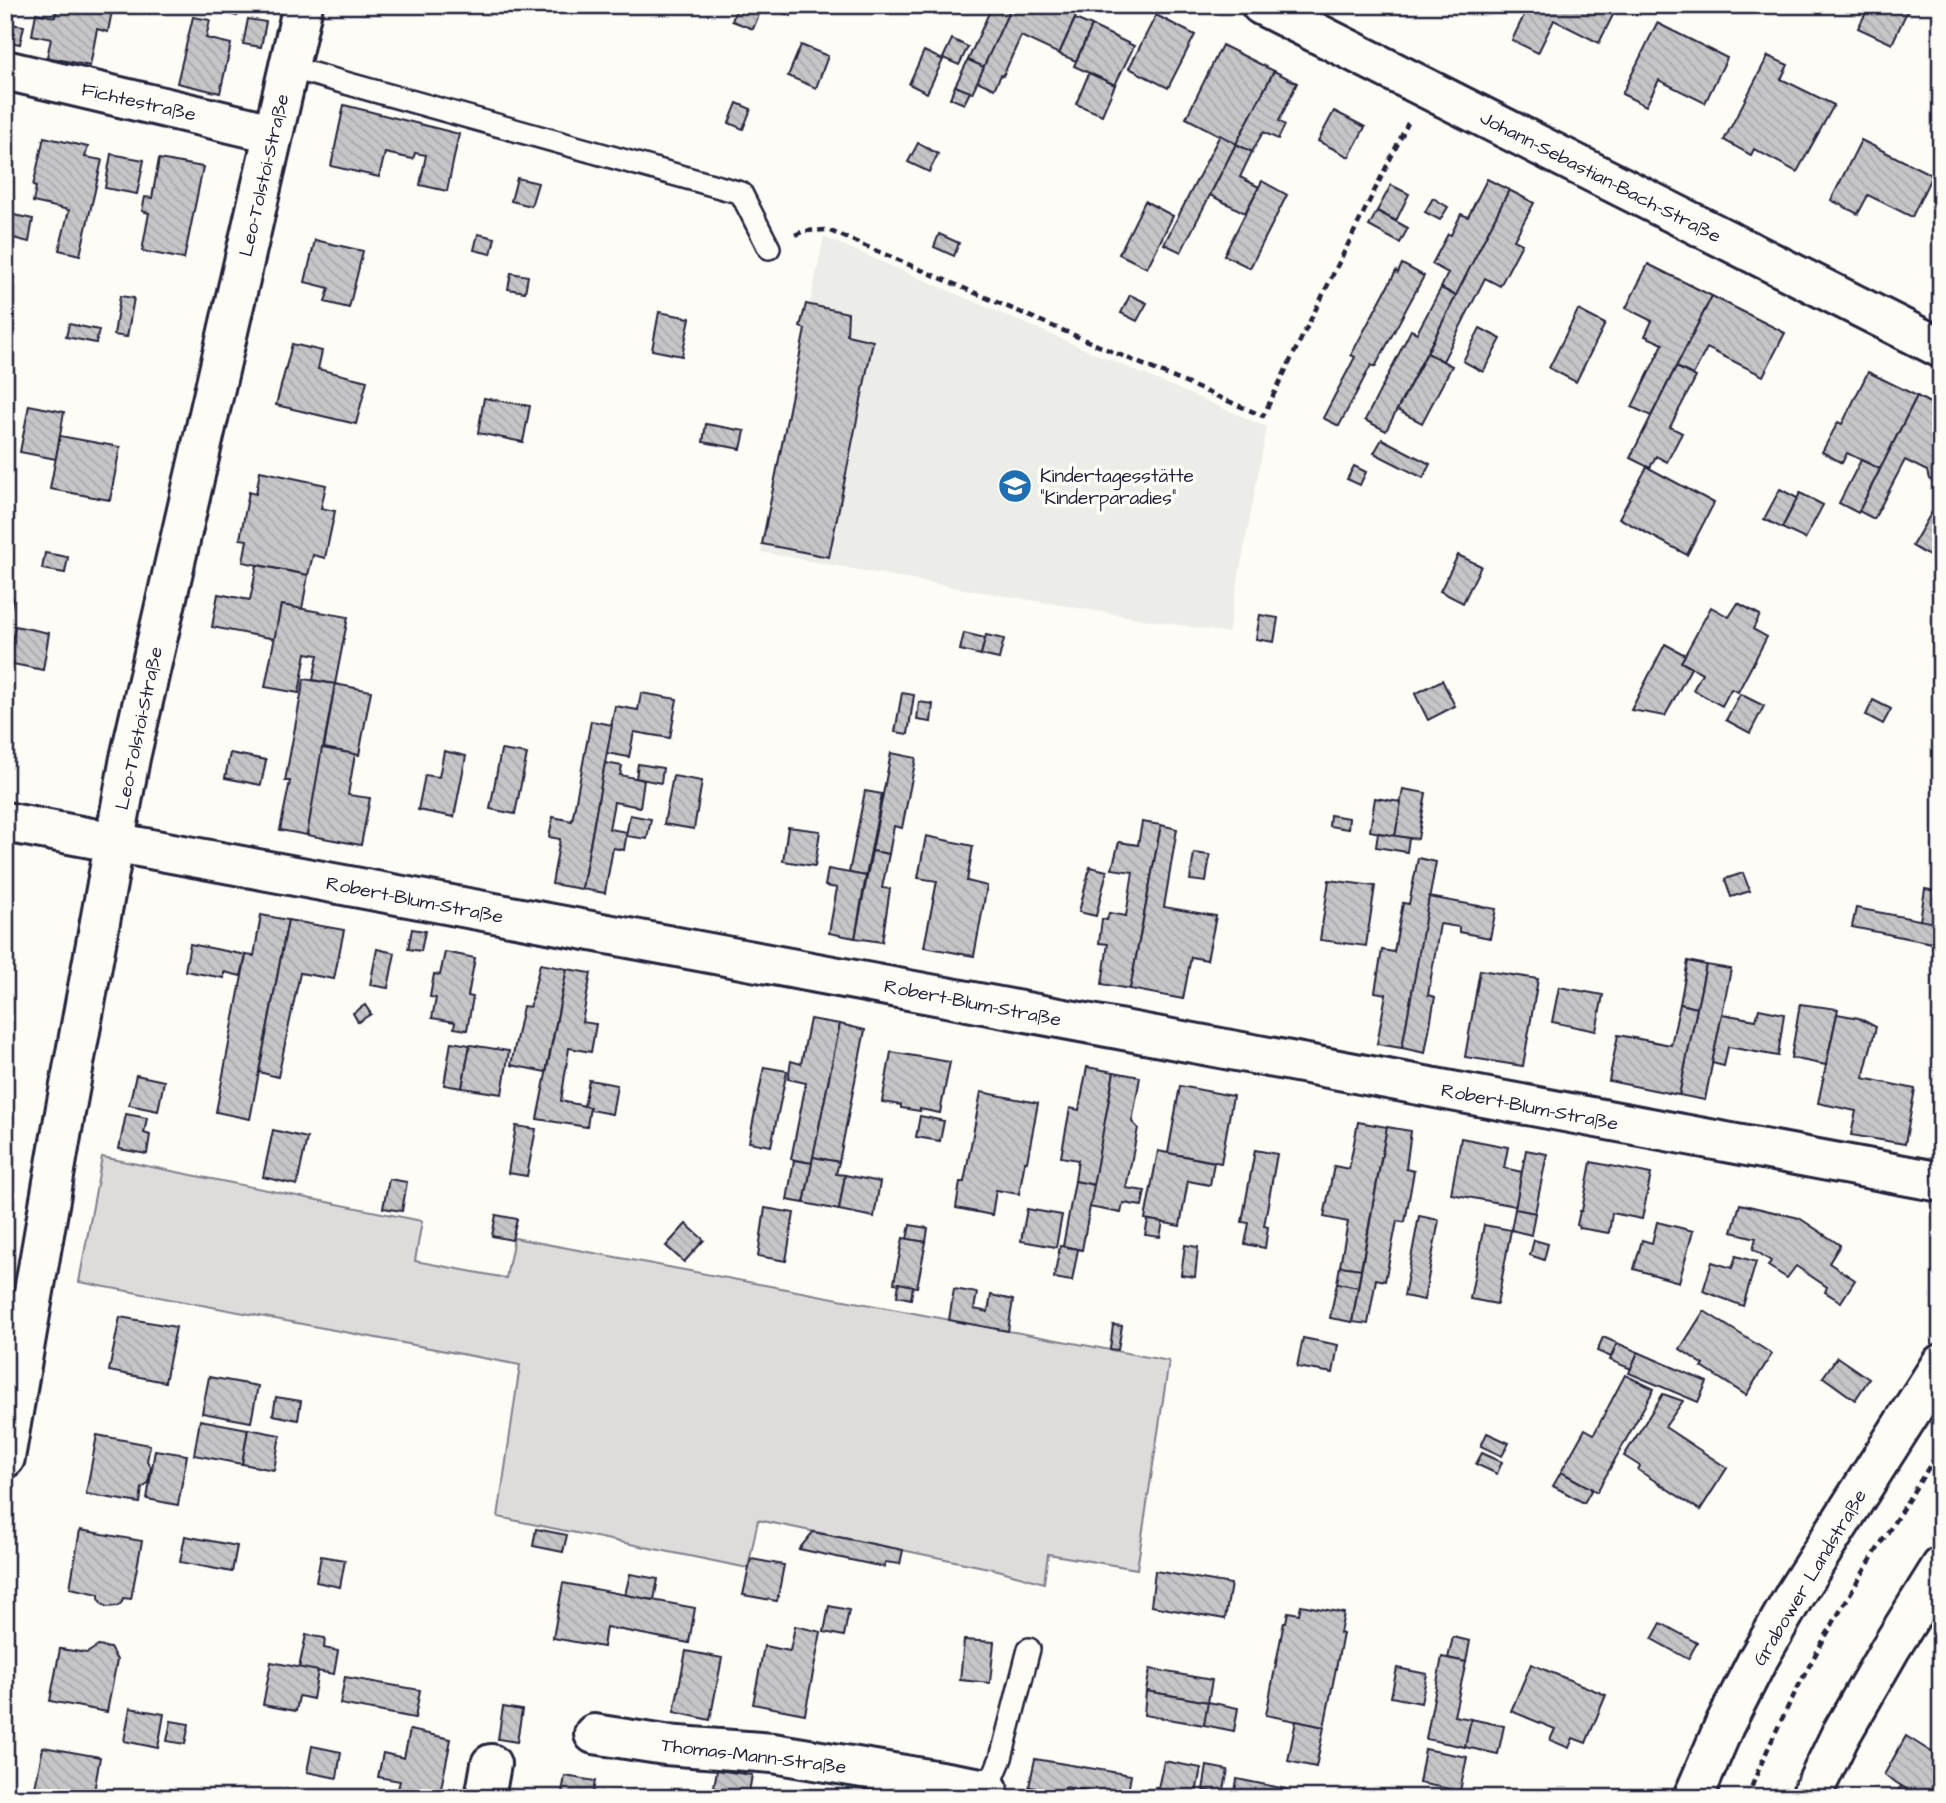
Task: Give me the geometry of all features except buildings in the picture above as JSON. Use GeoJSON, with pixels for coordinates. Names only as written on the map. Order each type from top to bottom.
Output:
{"type":"FeatureCollection","features":[{"type":"Feature","properties":{"kind":"street","name":"Leo-Tolstoi-Straße"},"geometry":{"type":"LineString","coordinates":[[5,1458],[130,758],[303,5]]}},
{"type":"Feature","properties":{"kind":"street","name":"Johann-Sebastian-Bach-Straße"},"geometry":{"type":"LineString","coordinates":[[1261,5],[1941,348]]}},
{"type":"Feature","properties":{"kind":"street","name":"Fichtestraße"},"geometry":{"type":"LineString","coordinates":[[5,70],[273,133]]}},
{"type":"Feature","properties":{"kind":"street","name":"Robert-Blum-Straße"},"geometry":{"type":"LineString","coordinates":[[5,822],[1941,1182]]}},
{"type":"Feature","properties":{"kind":"street","name":"Grabower Landstraße"},"geometry":{"type":"LineString","coordinates":[[1693,1798],[1724,1726],[1770,1638],[1941,1364]]}},
{"type":"Feature","properties":{"kind":"street"},"geometry":{"type":"LineString","coordinates":[[1810,1798],[1847,1725],[1941,1567]]}},
{"type":"Feature","properties":{"kind":"street","name":"Thomas-Mann-Straße"},"geometry":{"type":"LineString","coordinates":[[594,1734],[665,1745],[773,1753],[987,1793]]}},
{"type":"Feature","properties":{"kind":"lane"},"geometry":{"type":"LineString","coordinates":[[288,67],[741,192],[769,248]]}},
{"type":"Feature","properties":{"kind":"lane"},"geometry":{"type":"LineString","coordinates":[[987,1793],[1001,1758],[1029,1649]]}},
{"type":"Feature","properties":{"kind":"path"},"geometry":{"type":"LineString","coordinates":[[769,248],[804,231],[828,230],[1263,416],[1425,88]]}},
{"type":"Feature","properties":{"kind":"path"},"geometry":{"type":"LineString","coordinates":[[1747,1798],[1801,1679],[1846,1599],[1941,1448]]}},
{"type":"Feature","properties":{"kind":"shaded area","name":"Kindertagesstätte \"Kinderparadies\""},"geometry":{"type":"Polygon","coordinates":[[[824,237],[1267,427],[1228,633],[761,552],[805,329],[800,327],[806,304],[810,304],[824,237]]]}},
{"type":"Feature","properties":{"kind":"shaded area"},"geometry":{"type":"Polygon","coordinates":[[[102,1157],[422,1221],[415,1261],[506,1278],[514,1238],[1169,1361],[1137,1569],[1048,1554],[1044,1583],[998,1570],[758,1520],[748,1568],[498,1517],[520,1365],[79,1282],[102,1157]]]}},
{"type":"Feature","properties":{"kind":"place","name":"Kindertagesstätte \"Kinderparadies\""},"geometry":{"type":"Point","coordinates":[1015,486]}}]}
